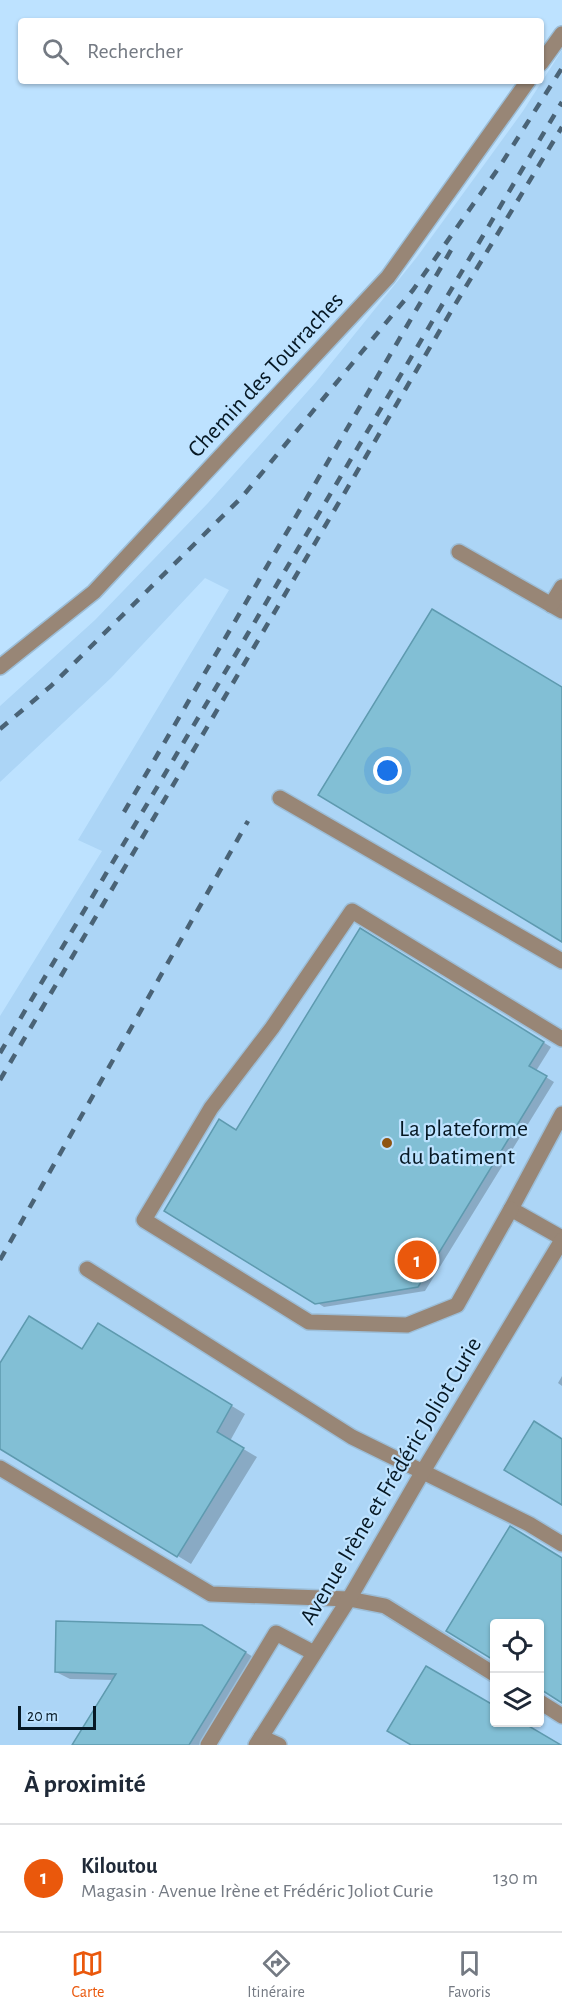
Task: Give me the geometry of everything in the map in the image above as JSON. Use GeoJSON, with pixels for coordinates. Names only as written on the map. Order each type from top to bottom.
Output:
{"type":"FeatureCollection","features":[{"type":"Feature","properties":{"kind":"street"},"geometry":{"type":"LineString","coordinates":[[544,59],[562,34]]}},
{"type":"Feature","properties":{"kind":"street","name":"Chemin des Tourraches"},"geometry":{"type":"LineString","coordinates":[[0,667],[94,592],[388,277],[526,84]]}},
{"type":"Feature","properties":{"kind":"street"},"geometry":{"type":"LineString","coordinates":[[459,552],[556,608],[562,587]]}},
{"type":"Feature","properties":{"kind":"street"},"geometry":{"type":"LineString","coordinates":[[280,798],[562,961]]}},
{"type":"Feature","properties":{"kind":"street"},"geometry":{"type":"LineString","coordinates":[[562,1039],[352,911],[272,1028],[212,1108],[144,1220],[309,1322],[407,1325],[458,1305],[562,1114]]}},
{"type":"Feature","properties":{"kind":"street"},"geometry":{"type":"LineString","coordinates":[[511,1209],[562,1239]]}},
{"type":"Feature","properties":{"kind":"street","name":"Avenue Irène et Frédéric Joliot Curie"},"geometry":{"type":"LineString","coordinates":[[259,1741],[348,1599],[562,1239]]}},
{"type":"Feature","properties":{"kind":"street"},"geometry":{"type":"LineString","coordinates":[[87,1269],[352,1437],[529,1524],[562,1544]]}},
{"type":"Feature","properties":{"kind":"street"},"geometry":{"type":"LineString","coordinates":[[0,1468],[212,1594],[348,1599],[385,1605],[493,1673]]}},
{"type":"Feature","properties":{"kind":"street"},"geometry":{"type":"LineString","coordinates":[[208,1745],[276,1633],[314,1653]]}},
{"type":"Feature","properties":{"kind":"street"},"geometry":{"type":"LineString","coordinates":[[544,1705],[562,1716]]}},
{"type":"Feature","properties":{"kind":"street"},"geometry":{"type":"LineString","coordinates":[[259,1741],[279,1745]]}},
{"type":"Feature","properties":{"kind":"shaded area"},"geometry":{"type":"Polygon","coordinates":[[[562,50],[562,1745],[0,1745],[0,1016],[102,851],[78,840],[229,590],[205,578],[111,678],[0,782],[0,706],[95,620],[208,503],[316,382],[417,257],[540,84],[544,84],[544,78],[562,50]]]}},
{"type":"Feature","properties":{"kind":"building"},"geometry":{"type":"Polygon","coordinates":[[[432,609],[562,687],[562,942],[318,795],[432,609]]]}},
{"type":"Feature","properties":{"kind":"building"},"geometry":{"type":"Polygon","coordinates":[[[360,928],[544,1042],[529,1066],[547,1076],[418,1287],[315,1304],[164,1211],[219,1119],[236,1130],[360,928]]]}},
{"type":"Feature","properties":{"kind":"building"},"geometry":{"type":"Polygon","coordinates":[[[29,1316],[82,1349],[98,1323],[232,1405],[217,1432],[244,1448],[177,1557],[0,1449],[0,1363],[29,1316]]]}},
{"type":"Feature","properties":{"kind":"building"},"geometry":{"type":"Polygon","coordinates":[[[534,1421],[562,1439],[562,1505],[504,1470],[534,1421]]]}},
{"type":"Feature","properties":{"kind":"building"},"geometry":{"type":"Polygon","coordinates":[[[510,1526],[562,1558],[562,1703],[544,1692],[544,1619],[490,1619],[490,1658],[446,1631],[510,1526]]]}},
{"type":"Feature","properties":{"kind":"building"},"geometry":{"type":"Polygon","coordinates":[[[56,1621],[202,1625],[246,1652],[189,1745],[72,1745],[116,1674],[55,1672],[56,1621]]]}},
{"type":"Feature","properties":{"kind":"building"},"geometry":{"type":"Polygon","coordinates":[[[426,1666],[490,1703],[490,1727],[530,1727],[561,1745],[411,1745],[387,1731],[426,1666]]]}},
{"type":"Feature","properties":{"kind":"railway"},"geometry":{"type":"LineString","coordinates":[[0,729],[51,686],[242,497],[413,290],[500,166],[562,68]]}},
{"type":"Feature","properties":{"kind":"railway"},"geometry":{"type":"LineString","coordinates":[[0,1053],[562,102]]}},
{"type":"Feature","properties":{"kind":"railway"},"geometry":{"type":"LineString","coordinates":[[0,1080],[453,308],[562,127]]}},
{"type":"Feature","properties":{"kind":"railway"},"geometry":{"type":"LineString","coordinates":[[124,812],[454,245]]}},
{"type":"Feature","properties":{"kind":"railway"},"geometry":{"type":"LineString","coordinates":[[0,1260],[248,821]]}},
{"type":"Feature","properties":{"kind":"place","name":"La plateforme du batiment"},"geometry":{"type":"Point","coordinates":[387,1143]}},
{"type":"Feature","properties":{"kind":"place","name":"Kiloutou"},"geometry":{"type":"Point","coordinates":[417,1260]}}]}
